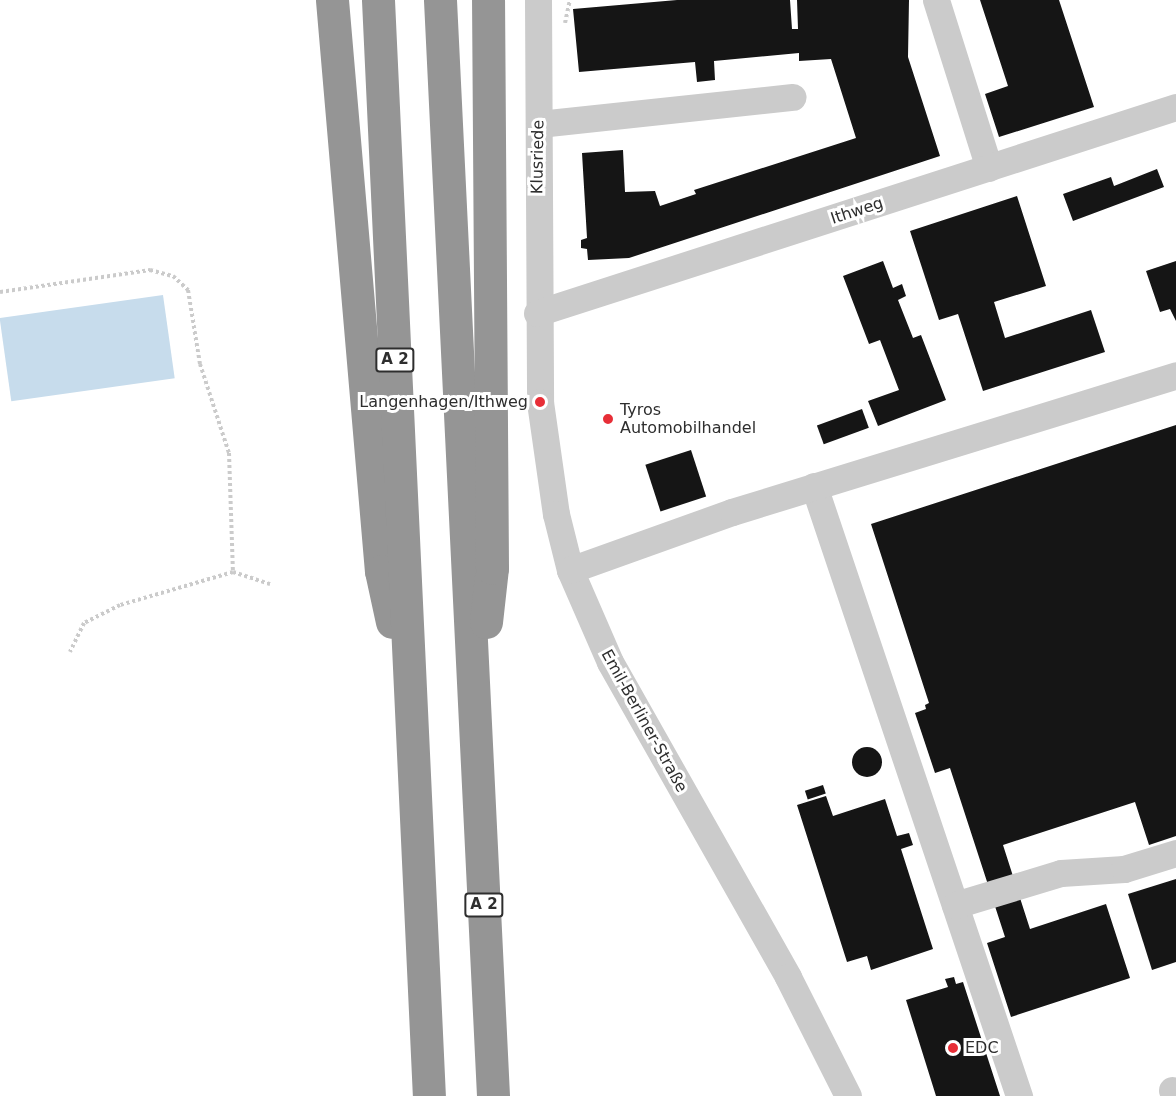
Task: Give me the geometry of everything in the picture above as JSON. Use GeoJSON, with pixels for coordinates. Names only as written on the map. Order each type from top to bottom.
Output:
{"type":"FeatureCollection","features":[{"type":"Feature","properties":{"kind":"highway"},"geometry":{"type":"LineString","coordinates":[[332,0],[381,571],[412,720]]}},
{"type":"Feature","properties":{"kind":"highway","name":"A 2"},"geometry":{"type":"LineString","coordinates":[[378,0],[429,1096]]}},
{"type":"Feature","properties":{"kind":"highway","name":"A 2"},"geometry":{"type":"LineString","coordinates":[[440,0],[493,1096]]}},
{"type":"Feature","properties":{"kind":"highway"},"geometry":{"type":"LineString","coordinates":[[474,717],[492,568],[488,0]]}},
{"type":"Feature","properties":{"kind":"street","name":"Klusriede"},"geometry":{"type":"LineString","coordinates":[[537,313],[538,0]]}},
{"type":"Feature","properties":{"kind":"street"},"geometry":{"type":"LineString","coordinates":[[936,0],[989,168]]}},
{"type":"Feature","properties":{"kind":"street"},"geometry":{"type":"LineString","coordinates":[[539,124],[793,97]]}},
{"type":"Feature","properties":{"kind":"street","name":"Ithweg"},"geometry":{"type":"LineString","coordinates":[[537,313],[1176,108]]}},
{"type":"Feature","properties":{"kind":"street","name":"Emil-Berliner-Straße"},"geometry":{"type":"LineString","coordinates":[[537,313],[544,447],[570,570],[610,663],[788,977],[848,1096]]}},
{"type":"Feature","properties":{"kind":"street"},"geometry":{"type":"LineString","coordinates":[[570,570],[814,486],[1176,375]]}},
{"type":"Feature","properties":{"kind":"street"},"geometry":{"type":"LineString","coordinates":[[814,486],[1019,1096]]}},
{"type":"Feature","properties":{"kind":"street"},"geometry":{"type":"LineString","coordinates":[[955,905],[1061,873],[1124,869],[1176,853]]}},
{"type":"Feature","properties":{"kind":"path"},"geometry":{"type":"LineString","coordinates":[[0,292],[150,270],[173,276],[188,290],[200,364],[229,453],[233,572]]}},
{"type":"Feature","properties":{"kind":"path"},"geometry":{"type":"LineString","coordinates":[[70,652],[84,623],[120,605],[233,572],[270,584]]}},
{"type":"Feature","properties":{"kind":"water"},"geometry":{"type":"Polygon","coordinates":[[[163,295],[175,378],[11,401],[0,318],[163,295]]]}},
{"type":"Feature","properties":{"kind":"building"},"geometry":{"type":"Polygon","coordinates":[[[677,0],[790,0],[792,29],[798,29],[797,0],[909,0],[908,57],[940,156],[629,258],[588,260],[587,249],[581,248],[581,240],[587,238],[582,153],[623,150],[625,192],[655,191],[660,206],[696,194],[694,190],[856,138],[831,59],[799,61],[799,53],[714,61],[715,80],[697,82],[695,62],[579,72],[573,9],[677,0]]]}},
{"type":"Feature","properties":{"kind":"building"},"geometry":{"type":"Polygon","coordinates":[[[980,0],[1059,0],[1094,107],[999,137],[985,94],[1008,86],[980,0]]]}},
{"type":"Feature","properties":{"kind":"building"},"geometry":{"type":"Polygon","coordinates":[[[1157,169],[1164,187],[1073,221],[1063,194],[1111,177],[1114,186],[1157,169]]]}},
{"type":"Feature","properties":{"kind":"building"},"geometry":{"type":"Polygon","coordinates":[[[1017,196],[1046,286],[994,302],[1005,338],[1091,310],[1105,352],[983,391],[958,314],[939,320],[910,231],[1017,196]]]}},
{"type":"Feature","properties":{"kind":"building"},"geometry":{"type":"Polygon","coordinates":[[[883,261],[893,288],[902,284],[906,296],[898,300],[913,338],[921,335],[946,400],[878,426],[868,401],[899,390],[880,340],[869,344],[843,276],[883,261]]]}},
{"type":"Feature","properties":{"kind":"building"},"geometry":{"type":"Polygon","coordinates":[[[1176,261],[1176,321],[1170,309],[1160,312],[1146,271],[1176,261]]]}},
{"type":"Feature","properties":{"kind":"building"},"geometry":{"type":"Polygon","coordinates":[[[862,409],[869,428],[824,444],[817,425],[862,409]]]}},
{"type":"Feature","properties":{"kind":"building"},"geometry":{"type":"Polygon","coordinates":[[[1176,425],[1176,836],[1149,845],[1135,802],[1003,845],[1030,929],[1106,904],[1130,978],[1011,1017],[987,943],[1005,937],[950,768],[935,773],[915,713],[926,709],[925,705],[929,703],[871,524],[1176,425]]]}},
{"type":"Feature","properties":{"kind":"building"},"geometry":{"type":"Polygon","coordinates":[[[691,450],[706,497],[660,511],[645,465],[691,450]]]}},
{"type":"Feature","properties":{"kind":"building"},"geometry":{"type":"Polygon","coordinates":[[[867,747],[878,751],[882,762],[878,773],[867,777],[856,773],[852,762],[856,751],[867,747]]]}},
{"type":"Feature","properties":{"kind":"building"},"geometry":{"type":"Polygon","coordinates":[[[823,785],[826,794],[808,799],[805,791],[823,785]]]}},
{"type":"Feature","properties":{"kind":"building"},"geometry":{"type":"Polygon","coordinates":[[[826,796],[833,816],[885,799],[897,836],[909,833],[913,845],[901,849],[933,949],[871,970],[867,956],[847,962],[797,805],[826,796]]]}},
{"type":"Feature","properties":{"kind":"building"},"geometry":{"type":"Polygon","coordinates":[[[1176,879],[1176,962],[1152,970],[1128,894],[1176,879]]]}},
{"type":"Feature","properties":{"kind":"building","name":"EDC"},"geometry":{"type":"Polygon","coordinates":[[[954,977],[956,984],[963,982],[1000,1096],[936,1096],[906,1000],[948,987],[945,979],[954,977]]]}},
{"type":"Feature","properties":{"kind":"place","name":"Langenhagen/Ithweg"},"geometry":{"type":"Point","coordinates":[540,402]}},
{"type":"Feature","properties":{"kind":"place","name":"Tyros Automobilhandel"},"geometry":{"type":"Point","coordinates":[608,419]}},
{"type":"Feature","properties":{"kind":"place","name":"EDC"},"geometry":{"type":"Point","coordinates":[953,1048]}}]}
